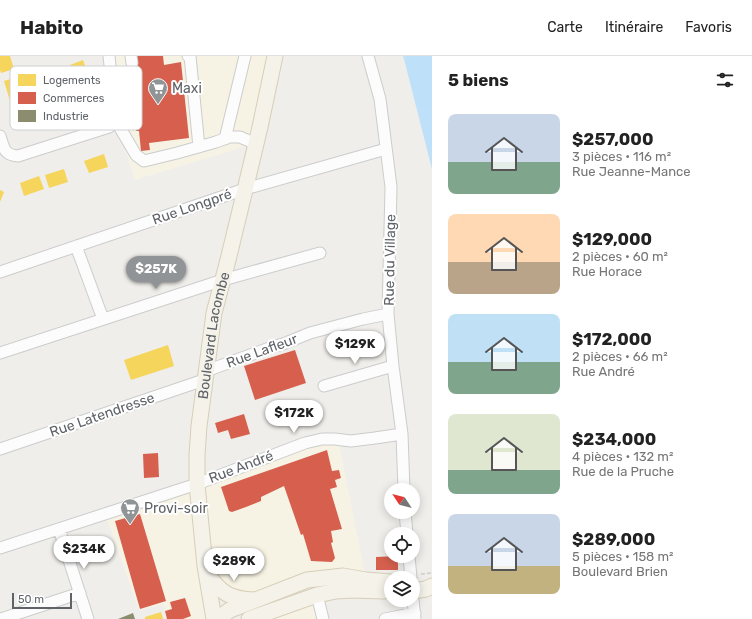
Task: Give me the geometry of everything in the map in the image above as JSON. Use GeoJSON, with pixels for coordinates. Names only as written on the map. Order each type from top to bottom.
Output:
{"type":"FeatureCollection","features":[{"type":"Feature","properties":{"kind":"main road","name":"Boulevard Lacombe"},"geometry":{"type":"LineString","coordinates":[[214,619],[206,572],[197,484],[199,426],[214,313],[256,144],[275,56]]}},
{"type":"Feature","properties":{"kind":"main road"},"geometry":{"type":"LineString","coordinates":[[206,572],[215,586],[225,593],[235,598],[256,600]]}},
{"type":"Feature","properties":{"kind":"main road"},"geometry":{"type":"LineString","coordinates":[[217,619],[230,610],[307,580],[343,576],[384,581]]}},
{"type":"Feature","properties":{"kind":"main road"},"geometry":{"type":"LineString","coordinates":[[420,579],[432,581]]}},
{"type":"Feature","properties":{"kind":"main road"},"geometry":{"type":"LineString","coordinates":[[420,590],[432,586]]}},
{"type":"Feature","properties":{"kind":"main road"},"geometry":{"type":"LineString","coordinates":[[255,618],[317,595],[336,591],[351,590],[384,592]]}},
{"type":"Feature","properties":{"kind":"street"},"geometry":{"type":"LineString","coordinates":[[109,56],[110,66]]}},
{"type":"Feature","properties":{"kind":"street"},"geometry":{"type":"LineString","coordinates":[[188,56],[190,56],[199,147]]}},
{"type":"Feature","properties":{"kind":"street"},"geometry":{"type":"LineString","coordinates":[[225,138],[245,56]]}},
{"type":"Feature","properties":{"kind":"street","name":"Rue du Village"},"geometry":{"type":"LineString","coordinates":[[368,56],[380,99],[391,187],[388,314],[402,434],[404,483]]}},
{"type":"Feature","properties":{"kind":"street"},"geometry":{"type":"LineString","coordinates":[[0,136],[5,151],[11,155],[18,156],[100,130]]}},
{"type":"Feature","properties":{"kind":"street"},"geometry":{"type":"LineString","coordinates":[[121,130],[136,155],[144,161],[199,147],[229,137],[240,137],[256,144]]}},
{"type":"Feature","properties":{"kind":"street","name":"Rue Longpré"},"geometry":{"type":"LineString","coordinates":[[0,272],[245,189],[386,149]]}},
{"type":"Feature","properties":{"kind":"street"},"geometry":{"type":"LineString","coordinates":[[76,246],[103,319]]}},
{"type":"Feature","properties":{"kind":"street"},"geometry":{"type":"LineString","coordinates":[[0,353],[223,280],[320,253]]}},
{"type":"Feature","properties":{"kind":"street","name":"Rue Lafleur"},"geometry":{"type":"LineString","coordinates":[[205,376],[272,347],[310,333],[388,314]]}},
{"type":"Feature","properties":{"kind":"street"},"geometry":{"type":"LineString","coordinates":[[324,386],[393,366]]}},
{"type":"Feature","properties":{"kind":"street","name":"Rue Latendresse"},"geometry":{"type":"LineString","coordinates":[[0,450],[205,376]]}},
{"type":"Feature","properties":{"kind":"street","name":"Rue André"},"geometry":{"type":"LineString","coordinates":[[0,548],[197,484],[305,442],[322,439],[351,441],[402,434]]}},
{"type":"Feature","properties":{"kind":"street"},"geometry":{"type":"LineString","coordinates":[[59,529],[88,619]]}},
{"type":"Feature","properties":{"kind":"street"},"geometry":{"type":"LineString","coordinates":[[1,619],[80,593]]}},
{"type":"Feature","properties":{"kind":"street"},"geometry":{"type":"LineString","coordinates":[[317,595],[324,619]]}},
{"type":"Feature","properties":{"kind":"street"},"geometry":{"type":"LineString","coordinates":[[385,619],[415,616]]}},
{"type":"Feature","properties":{"kind":"path"},"geometry":{"type":"LineString","coordinates":[[420,576],[432,573]]}},
{"type":"Feature","properties":{"kind":"shaded area"},"geometry":{"type":"Polygon","coordinates":[[[109,56],[275,56],[250,145],[135,180],[119,130],[142,130],[142,66],[110,66],[109,56]]]}},
{"type":"Feature","properties":{"kind":"shaded area"},"geometry":{"type":"Polygon","coordinates":[[[338,439],[366,580],[343,576],[256,600],[215,586],[214,619],[167,619],[163,604],[139,610],[105,514],[288,449],[338,439]]]}},
{"type":"Feature","properties":{"kind":"shaded area"},"geometry":{"type":"Polygon","coordinates":[[[318,600],[323,619],[272,619],[318,600]]]}},
{"type":"Feature","properties":{"kind":"water"},"geometry":{"type":"Polygon","coordinates":[[[403,56],[432,56],[432,169],[404,59],[403,56]]]}},
{"type":"Feature","properties":{"kind":"building: Logements"},"geometry":{"type":"Polygon","coordinates":[[[0,56],[10,56],[13,66],[10,66],[10,70],[1,73],[0,56]]]}},
{"type":"Feature","properties":{"kind":"building: Logements"},"geometry":{"type":"Polygon","coordinates":[[[83,60],[85,66],[70,66],[83,60]]]}},
{"type":"Feature","properties":{"kind":"building: Logements"},"geometry":{"type":"Polygon","coordinates":[[[10,79],[10,101],[4,81],[10,79]]]}},
{"type":"Feature","properties":{"kind":"building: Logements"},"geometry":{"type":"Polygon","coordinates":[[[104,154],[108,167],[89,173],[84,161],[104,154]]]}},
{"type":"Feature","properties":{"kind":"building: Logements"},"geometry":{"type":"Polygon","coordinates":[[[64,169],[68,182],[49,188],[45,175],[64,169]]]}},
{"type":"Feature","properties":{"kind":"building: Logements"},"geometry":{"type":"Polygon","coordinates":[[[39,176],[44,189],[24,196],[20,183],[39,176]]]}},
{"type":"Feature","properties":{"kind":"building: Logements"},"geometry":{"type":"Polygon","coordinates":[[[0,190],[4,192],[0,202],[0,190]]]}},
{"type":"Feature","properties":{"kind":"building: Logements"},"geometry":{"type":"Polygon","coordinates":[[[168,345],[174,366],[131,380],[124,360],[168,345]]]}},
{"type":"Feature","properties":{"kind":"building: Logements"},"geometry":{"type":"Polygon","coordinates":[[[161,612],[163,619],[145,619],[145,617],[161,612]]]}},
{"type":"Feature","properties":{"kind":"building: Commerces"},"geometry":{"type":"Polygon","coordinates":[[[136,56],[163,56],[164,65],[181,62],[189,138],[149,143],[150,150],[141,151],[139,131],[136,130],[142,130],[142,66],[138,66],[136,56]]]}},
{"type":"Feature","properties":{"kind":"building: Commerces"},"geometry":{"type":"Polygon","coordinates":[[[295,350],[306,383],[255,400],[244,366],[295,350]]]}},
{"type":"Feature","properties":{"kind":"building: Commerces"},"geometry":{"type":"Polygon","coordinates":[[[244,414],[250,434],[231,439],[228,430],[218,433],[215,423],[244,414]]]}},
{"type":"Feature","properties":{"kind":"building: Commerces"},"geometry":{"type":"Polygon","coordinates":[[[327,450],[332,471],[339,470],[341,478],[335,480],[337,487],[330,489],[342,529],[331,531],[333,542],[331,543],[335,558],[332,562],[311,561],[303,534],[301,535],[284,486],[261,497],[261,501],[232,512],[229,511],[221,487],[327,450]]]}},
{"type":"Feature","properties":{"kind":"building: Commerces"},"geometry":{"type":"Polygon","coordinates":[[[158,453],[159,477],[144,478],[143,454],[158,453]]]}},
{"type":"Feature","properties":{"kind":"building: Commerces"},"geometry":{"type":"Polygon","coordinates":[[[140,514],[166,601],[140,609],[115,521],[140,514]]]}},
{"type":"Feature","properties":{"kind":"building: Commerces"},"geometry":{"type":"Polygon","coordinates":[[[376,557],[384,557],[384,563],[398,563],[398,570],[376,570],[376,557]]]}},
{"type":"Feature","properties":{"kind":"building: Commerces"},"geometry":{"type":"Polygon","coordinates":[[[185,598],[191,616],[183,619],[167,619],[165,611],[172,609],[170,602],[185,598]]]}},
{"type":"Feature","properties":{"kind":"building: Industrie"},"geometry":{"type":"Polygon","coordinates":[[[133,613],[135,619],[118,619],[133,613]]]}},
{"type":"Feature","properties":{"kind":"place","name":"Maxi"},"geometry":{"type":"Point","coordinates":[158,105]}},
{"type":"Feature","properties":{"kind":"place","name":"Provi-soir"},"geometry":{"type":"Point","coordinates":[130,525]}}]}
